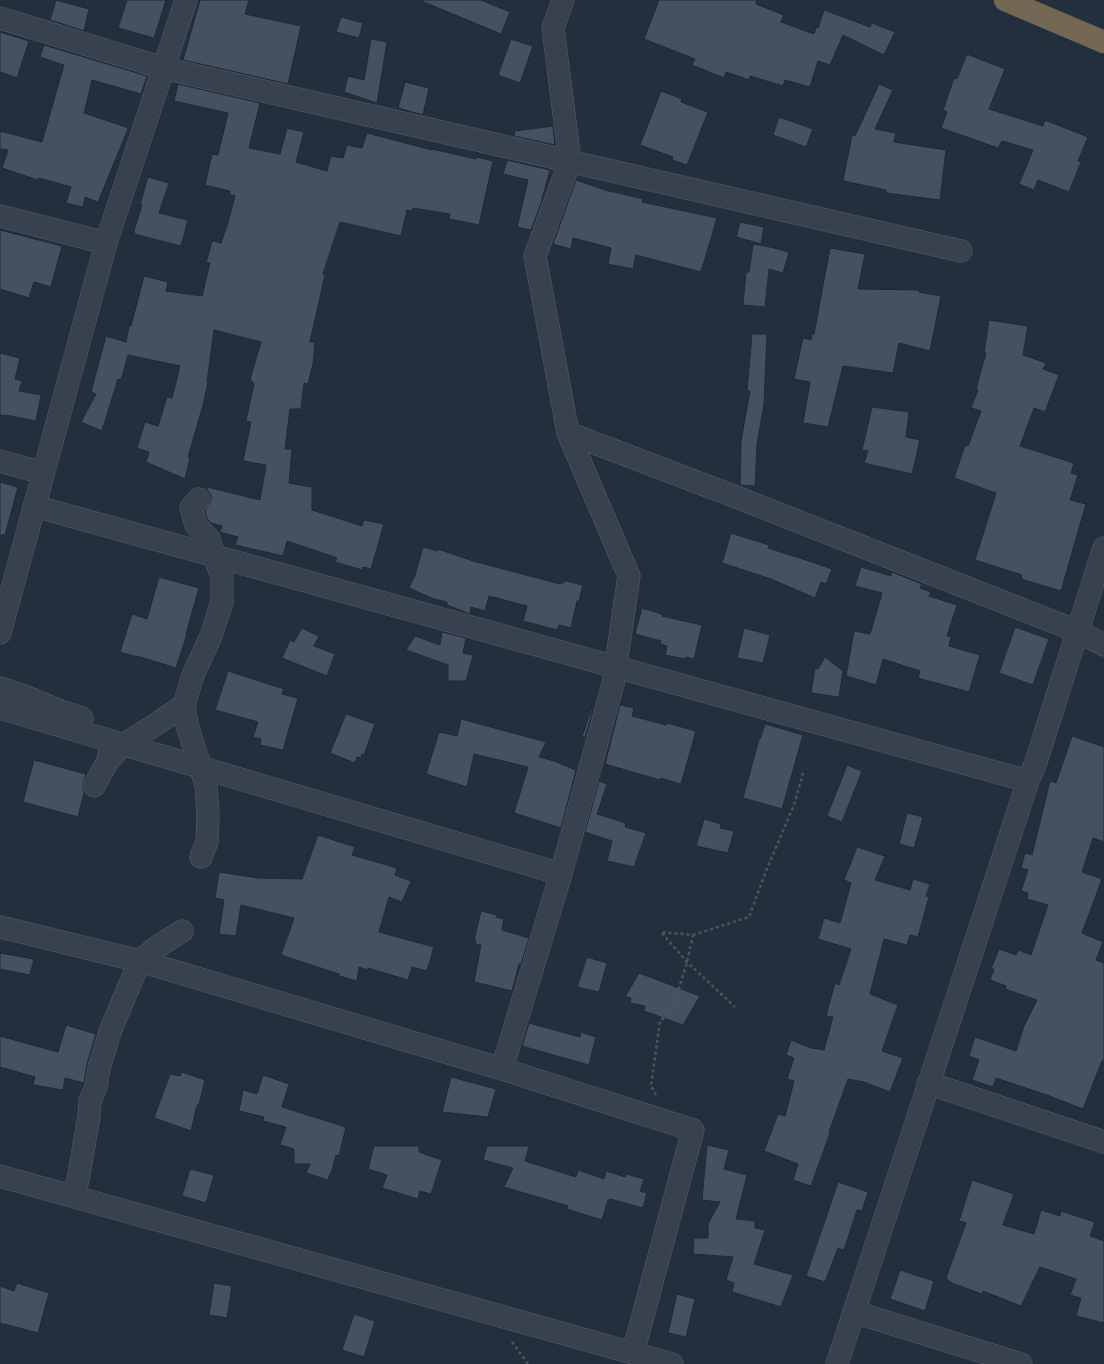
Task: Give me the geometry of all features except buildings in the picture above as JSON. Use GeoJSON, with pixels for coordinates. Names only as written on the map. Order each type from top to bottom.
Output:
{"type":"FeatureCollection","features":[{"type":"Feature","properties":{"kind":"highway"},"geometry":{"type":"LineString","coordinates":[[1005,0],[1104,42]]}},
{"type":"Feature","properties":{"kind":"street"},"geometry":{"type":"LineString","coordinates":[[0,633],[42,473],[106,243],[186,0]]}},
{"type":"Feature","properties":{"kind":"street"},"geometry":{"type":"LineString","coordinates":[[502,1069],[561,874],[613,684],[628,576],[568,433],[535,256],[570,161],[553,28],[563,0]]}},
{"type":"Feature","properties":{"kind":"street"},"geometry":{"type":"LineString","coordinates":[[0,18],[163,68],[961,251]]}},
{"type":"Feature","properties":{"kind":"street"},"geometry":{"type":"LineString","coordinates":[[0,216],[106,243]]}},
{"type":"Feature","properties":{"kind":"street"},"geometry":{"type":"LineString","coordinates":[[568,433],[731,495],[1077,631],[1104,645]]}},
{"type":"Feature","properties":{"kind":"street"},"geometry":{"type":"LineString","coordinates":[[0,461],[42,473]]}},
{"type":"Feature","properties":{"kind":"street"},"geometry":{"type":"LineString","coordinates":[[199,499],[191,508],[196,525],[209,540],[213,555]]}},
{"type":"Feature","properties":{"kind":"street"},"geometry":{"type":"LineString","coordinates":[[34,506],[213,555],[228,568],[615,667],[1028,781]]}},
{"type":"Feature","properties":{"kind":"street"},"geometry":{"type":"LineString","coordinates":[[837,1364],[928,1083],[1028,781],[1036,762],[1104,548]]}},
{"type":"Feature","properties":{"kind":"street"},"geometry":{"type":"LineString","coordinates":[[201,857],[207,842],[208,814],[206,785],[187,725],[184,705],[193,675],[211,636],[222,602],[228,568]]}},
{"type":"Feature","properties":{"kind":"street"},"geometry":{"type":"LineString","coordinates":[[0,688],[24,696],[62,712],[119,742]]}},
{"type":"Feature","properties":{"kind":"street"},"geometry":{"type":"LineString","coordinates":[[94,786],[119,742],[155,725],[184,705]]}},
{"type":"Feature","properties":{"kind":"street"},"geometry":{"type":"LineString","coordinates":[[0,708],[119,742],[198,760],[561,874]]}},
{"type":"Feature","properties":{"kind":"street"},"geometry":{"type":"LineString","coordinates":[[198,760],[222,763],[250,772]]}},
{"type":"Feature","properties":{"kind":"street"},"geometry":{"type":"LineString","coordinates":[[0,927],[140,961],[502,1069],[693,1130],[633,1353]]}},
{"type":"Feature","properties":{"kind":"street"},"geometry":{"type":"LineString","coordinates":[[73,1196],[78,1180],[89,1116],[90,1101],[96,1087],[99,1068],[112,1029],[140,961],[182,930]]}},
{"type":"Feature","properties":{"kind":"street"},"geometry":{"type":"LineString","coordinates":[[928,1083],[1104,1142]]}},
{"type":"Feature","properties":{"kind":"street"},"geometry":{"type":"LineString","coordinates":[[0,1176],[672,1364]]}},
{"type":"Feature","properties":{"kind":"street"},"geometry":{"type":"LineString","coordinates":[[854,1312],[1021,1364]]}},
{"type":"Feature","properties":{"kind":"path"},"geometry":{"type":"LineString","coordinates":[[735,1007],[687,962],[661,932],[693,935],[749,918],[766,871],[794,805],[803,773]]}},
{"type":"Feature","properties":{"kind":"path"},"geometry":{"type":"LineString","coordinates":[[671,1123],[651,1086],[660,1021],[672,1011],[687,962],[693,935]]}}]}
